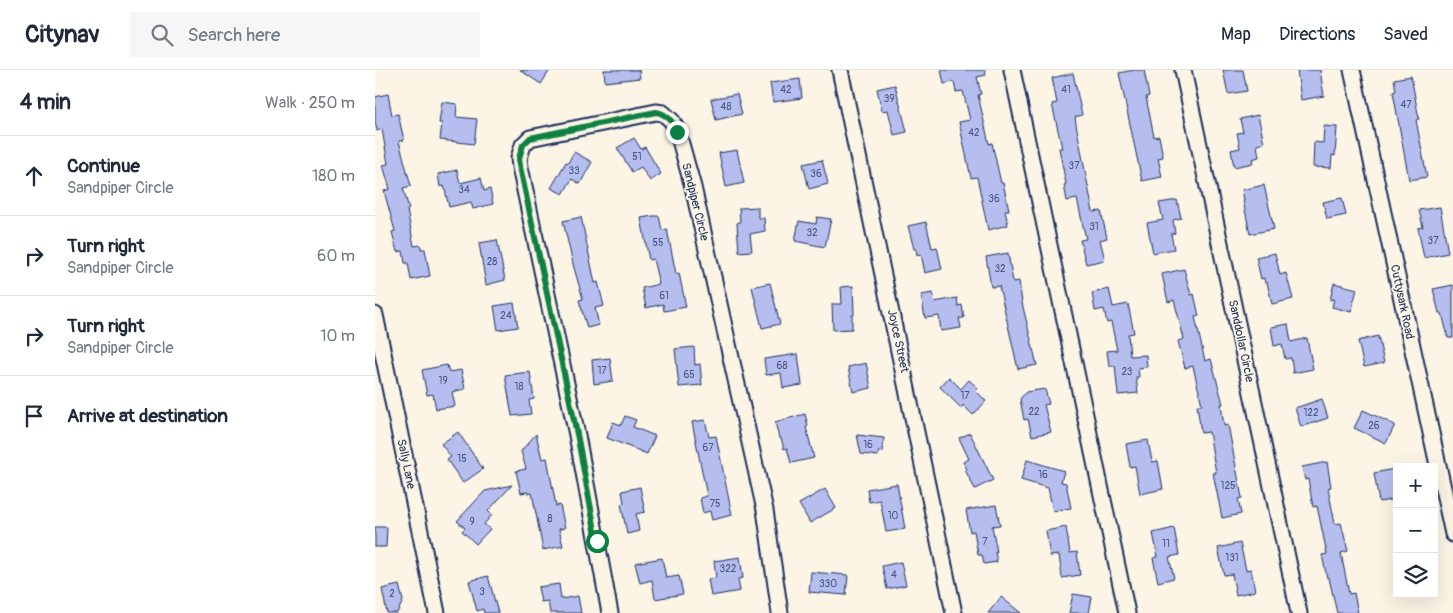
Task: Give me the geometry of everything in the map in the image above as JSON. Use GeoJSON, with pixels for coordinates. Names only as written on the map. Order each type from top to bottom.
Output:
{"type":"FeatureCollection","features":[{"type":"Feature","properties":{"kind":"street","name":"Joyce Street"},"geometry":{"type":"LineString","coordinates":[[840,70],[954,613]]}},
{"type":"Feature","properties":{"kind":"street"},"geometry":{"type":"LineString","coordinates":[[1011,70],[1127,613]]}},
{"type":"Feature","properties":{"kind":"street","name":"Sanddollar Circle"},"geometry":{"type":"LineString","coordinates":[[1183,70],[1299,613]]}},
{"type":"Feature","properties":{"kind":"street","name":"Cuttysark Road"},"geometry":{"type":"LineString","coordinates":[[1352,70],[1453,534]]}},
{"type":"Feature","properties":{"kind":"street","name":"Sandpiper Circle"},"geometry":{"type":"LineString","coordinates":[[610,613],[577,434],[527,205],[519,158],[523,145],[530,138],[656,112],[663,113],[673,121],[693,187],[765,510],[780,613]]}},
{"type":"Feature","properties":{"kind":"street","name":"Sally Lane"},"geometry":{"type":"LineString","coordinates":[[375,315],[437,613]]}},
{"type":"Feature","properties":{"kind":"building"},"geometry":{"type":"Polygon","coordinates":[[[520,70],[550,70],[541,84],[520,70]]]}},
{"type":"Feature","properties":{"kind":"building"},"geometry":{"type":"Polygon","coordinates":[[[604,70],[639,70],[640,78],[605,82],[604,70]]]}},
{"type":"Feature","properties":{"kind":"building"},"geometry":{"type":"Polygon","coordinates":[[[941,70],[985,70],[986,75],[977,77],[981,94],[978,95],[989,144],[992,143],[1001,183],[1003,183],[1009,210],[1005,210],[1008,225],[988,230],[977,177],[971,178],[959,122],[970,120],[963,91],[956,92],[954,82],[944,84],[941,70]]]}},
{"type":"Feature","properties":{"kind":"building"},"geometry":{"type":"Polygon","coordinates":[[[1144,70],[1149,96],[1146,97],[1154,137],[1159,136],[1163,157],[1158,158],[1162,177],[1142,181],[1119,73],[1144,70]]]}},
{"type":"Feature","properties":{"kind":"building"},"geometry":{"type":"Polygon","coordinates":[[[1223,70],[1243,70],[1247,91],[1228,94],[1223,70]]]}},
{"type":"Feature","properties":{"kind":"building"},"geometry":{"type":"Polygon","coordinates":[[[1297,70],[1320,70],[1324,96],[1301,100],[1297,70]]]}},
{"type":"Feature","properties":{"kind":"building"},"geometry":{"type":"Polygon","coordinates":[[[1073,73],[1082,115],[1075,117],[1076,124],[1093,212],[1101,211],[1107,238],[1100,240],[1105,260],[1086,264],[1080,240],[1086,239],[1077,199],[1067,201],[1064,185],[1066,184],[1059,148],[1062,148],[1052,104],[1057,103],[1052,78],[1073,73]]]}},
{"type":"Feature","properties":{"kind":"building"},"geometry":{"type":"Polygon","coordinates":[[[1411,76],[1419,119],[1416,120],[1427,177],[1409,180],[1393,92],[1396,91],[1394,79],[1411,76]]]}},
{"type":"Feature","properties":{"kind":"building"},"geometry":{"type":"Polygon","coordinates":[[[800,79],[802,98],[773,102],[770,83],[800,79]]]}},
{"type":"Feature","properties":{"kind":"building"},"geometry":{"type":"Polygon","coordinates":[[[895,85],[907,132],[894,135],[888,110],[882,111],[877,89],[895,85]]]}},
{"type":"Feature","properties":{"kind":"building"},"geometry":{"type":"Polygon","coordinates":[[[388,94],[392,115],[398,114],[404,140],[399,141],[411,186],[403,188],[409,209],[407,210],[414,246],[421,245],[421,249],[425,249],[430,276],[411,280],[408,263],[405,263],[403,251],[397,252],[392,232],[395,231],[384,191],[390,189],[383,165],[388,164],[382,129],[377,131],[375,121],[375,97],[388,94]]]}},
{"type":"Feature","properties":{"kind":"building"},"geometry":{"type":"Polygon","coordinates":[[[737,94],[742,114],[716,120],[711,99],[737,94]]]}},
{"type":"Feature","properties":{"kind":"building"},"geometry":{"type":"Polygon","coordinates":[[[442,102],[457,104],[456,117],[477,119],[474,144],[440,140],[442,123],[439,123],[442,102]]]}},
{"type":"Feature","properties":{"kind":"building"},"geometry":{"type":"Polygon","coordinates":[[[1258,115],[1264,143],[1257,145],[1259,157],[1252,159],[1253,163],[1234,167],[1231,150],[1240,148],[1237,133],[1243,132],[1240,119],[1258,115]]]}},
{"type":"Feature","properties":{"kind":"building"},"geometry":{"type":"Polygon","coordinates":[[[1324,126],[1337,127],[1335,156],[1332,155],[1331,168],[1313,167],[1314,142],[1323,143],[1324,126]]]}},
{"type":"Feature","properties":{"kind":"building"},"geometry":{"type":"Polygon","coordinates":[[[634,138],[641,149],[645,147],[661,174],[650,181],[641,167],[632,172],[617,148],[634,138]]]}},
{"type":"Feature","properties":{"kind":"building"},"geometry":{"type":"Polygon","coordinates":[[[737,150],[744,183],[726,187],[719,153],[737,150]]]}},
{"type":"Feature","properties":{"kind":"building"},"geometry":{"type":"Polygon","coordinates":[[[574,152],[592,162],[580,184],[572,179],[563,194],[551,188],[574,152]]]}},
{"type":"Feature","properties":{"kind":"building"},"geometry":{"type":"Polygon","coordinates":[[[822,160],[828,184],[809,189],[803,164],[822,160]]]}},
{"type":"Feature","properties":{"kind":"building"},"geometry":{"type":"Polygon","coordinates":[[[457,170],[460,183],[481,178],[484,191],[490,189],[493,204],[473,209],[471,202],[449,207],[444,186],[440,187],[438,174],[457,170]]]}},
{"type":"Feature","properties":{"kind":"building"},"geometry":{"type":"Polygon","coordinates":[[[1264,185],[1274,229],[1250,234],[1242,190],[1264,185]]]}},
{"type":"Feature","properties":{"kind":"building"},"geometry":{"type":"Polygon","coordinates":[[[1342,198],[1346,215],[1327,219],[1323,202],[1342,198]]]}},
{"type":"Feature","properties":{"kind":"building"},"geometry":{"type":"Polygon","coordinates":[[[1177,200],[1181,218],[1173,220],[1175,233],[1171,234],[1174,249],[1153,253],[1147,223],[1163,220],[1159,203],[1177,200]]]}},
{"type":"Feature","properties":{"kind":"building"},"geometry":{"type":"Polygon","coordinates":[[[758,207],[758,218],[764,218],[765,231],[750,234],[752,251],[739,252],[737,223],[740,222],[739,208],[758,207]]]}},
{"type":"Feature","properties":{"kind":"building"},"geometry":{"type":"Polygon","coordinates":[[[1440,207],[1448,253],[1424,258],[1418,228],[1423,227],[1419,210],[1440,207]]]}},
{"type":"Feature","properties":{"kind":"building"},"geometry":{"type":"Polygon","coordinates":[[[659,216],[662,230],[667,229],[676,274],[679,273],[686,307],[664,311],[663,304],[646,308],[642,288],[659,284],[653,259],[649,260],[641,218],[659,216]]]}},
{"type":"Feature","properties":{"kind":"building"},"geometry":{"type":"Polygon","coordinates":[[[581,217],[595,283],[598,282],[604,306],[595,308],[599,325],[587,328],[579,300],[583,299],[563,221],[581,217]]]}},
{"type":"Feature","properties":{"kind":"building"},"geometry":{"type":"Polygon","coordinates":[[[817,217],[831,219],[825,247],[795,241],[799,221],[816,224],[817,217]]]}},
{"type":"Feature","properties":{"kind":"building"},"geometry":{"type":"Polygon","coordinates":[[[926,222],[932,248],[937,247],[942,269],[925,273],[921,254],[917,255],[916,249],[914,249],[908,226],[926,222]]]}},
{"type":"Feature","properties":{"kind":"building"},"geometry":{"type":"Polygon","coordinates":[[[497,240],[505,280],[486,285],[479,243],[497,240]]]}},
{"type":"Feature","properties":{"kind":"building"},"geometry":{"type":"Polygon","coordinates":[[[1008,253],[1013,282],[1019,281],[1022,303],[1037,365],[1018,369],[999,286],[991,287],[986,257],[1008,253]]]}},
{"type":"Feature","properties":{"kind":"building"},"geometry":{"type":"Polygon","coordinates":[[[1275,253],[1280,275],[1286,273],[1293,299],[1272,304],[1267,282],[1265,283],[1264,278],[1261,279],[1256,257],[1275,253]]]}},
{"type":"Feature","properties":{"kind":"building"},"geometry":{"type":"Polygon","coordinates":[[[1184,269],[1191,295],[1194,294],[1199,316],[1195,317],[1205,361],[1211,359],[1223,404],[1221,404],[1224,426],[1228,425],[1242,498],[1238,499],[1241,514],[1222,518],[1213,473],[1216,473],[1209,432],[1201,433],[1197,405],[1202,405],[1193,366],[1185,368],[1178,341],[1184,339],[1174,300],[1168,302],[1162,274],[1184,269]]]}},
{"type":"Feature","properties":{"kind":"building"},"geometry":{"type":"Polygon","coordinates":[[[770,283],[780,324],[762,328],[752,287],[770,283]]]}},
{"type":"Feature","properties":{"kind":"building"},"geometry":{"type":"Polygon","coordinates":[[[1334,283],[1357,289],[1351,312],[1332,307],[1334,299],[1330,300],[1334,283]]]}},
{"type":"Feature","properties":{"kind":"building"},"geometry":{"type":"Polygon","coordinates":[[[1453,285],[1453,338],[1448,338],[1442,313],[1439,313],[1433,289],[1453,285]]]}},
{"type":"Feature","properties":{"kind":"building"},"geometry":{"type":"Polygon","coordinates":[[[853,286],[854,315],[852,315],[852,329],[833,330],[832,304],[842,304],[841,287],[853,286]]]}},
{"type":"Feature","properties":{"kind":"building"},"geometry":{"type":"Polygon","coordinates":[[[1109,289],[1113,307],[1128,304],[1134,333],[1128,334],[1130,356],[1146,355],[1147,367],[1138,368],[1139,377],[1136,377],[1138,393],[1118,395],[1115,366],[1109,366],[1107,351],[1117,350],[1111,322],[1107,323],[1104,309],[1095,311],[1092,293],[1109,289]]]}},
{"type":"Feature","properties":{"kind":"building"},"geometry":{"type":"Polygon","coordinates":[[[933,293],[934,302],[957,298],[958,306],[962,305],[964,318],[959,318],[961,328],[941,331],[939,316],[925,318],[921,295],[933,293]]]}},
{"type":"Feature","properties":{"kind":"building"},"geometry":{"type":"Polygon","coordinates":[[[514,303],[518,327],[498,330],[494,306],[514,303]]]}},
{"type":"Feature","properties":{"kind":"building"},"geometry":{"type":"Polygon","coordinates":[[[1288,324],[1291,342],[1307,338],[1313,369],[1293,373],[1291,358],[1285,359],[1282,344],[1274,346],[1271,327],[1288,324]]]}},
{"type":"Feature","properties":{"kind":"building"},"geometry":{"type":"Polygon","coordinates":[[[1378,336],[1384,363],[1364,367],[1358,341],[1378,336]]]}},
{"type":"Feature","properties":{"kind":"building"},"geometry":{"type":"Polygon","coordinates":[[[694,347],[695,365],[700,364],[702,385],[679,387],[675,349],[694,347]]]}},
{"type":"Feature","properties":{"kind":"building"},"geometry":{"type":"Polygon","coordinates":[[[798,354],[802,385],[783,388],[781,373],[766,375],[764,359],[798,354]]]}},
{"type":"Feature","properties":{"kind":"building"},"geometry":{"type":"Polygon","coordinates":[[[610,358],[613,381],[594,384],[592,360],[610,358]]]}},
{"type":"Feature","properties":{"kind":"building"},"geometry":{"type":"Polygon","coordinates":[[[866,363],[871,388],[853,392],[848,367],[866,363]]]}},
{"type":"Feature","properties":{"kind":"building"},"geometry":{"type":"Polygon","coordinates":[[[447,365],[449,372],[461,370],[465,389],[452,392],[455,406],[436,409],[433,394],[427,395],[422,370],[447,365]]]}},
{"type":"Feature","properties":{"kind":"building"},"geometry":{"type":"Polygon","coordinates":[[[530,372],[534,399],[529,400],[531,414],[512,416],[505,375],[530,372]]]}},
{"type":"Feature","properties":{"kind":"building"},"geometry":{"type":"Polygon","coordinates":[[[949,377],[961,389],[969,380],[978,388],[976,391],[986,401],[973,415],[963,405],[961,408],[940,387],[949,377]]]}},
{"type":"Feature","properties":{"kind":"building"},"geometry":{"type":"Polygon","coordinates":[[[1045,389],[1049,404],[1044,405],[1051,432],[1032,436],[1028,419],[1024,420],[1020,399],[1026,392],[1045,389]]]}},
{"type":"Feature","properties":{"kind":"building"},"geometry":{"type":"Polygon","coordinates":[[[1322,399],[1328,418],[1301,427],[1295,408],[1322,399]]]}},
{"type":"Feature","properties":{"kind":"building"},"geometry":{"type":"Polygon","coordinates":[[[1363,410],[1395,425],[1386,443],[1354,428],[1363,410]]]}},
{"type":"Feature","properties":{"kind":"building"},"geometry":{"type":"Polygon","coordinates":[[[805,414],[808,426],[806,427],[814,458],[791,463],[787,448],[784,449],[781,438],[779,438],[775,422],[805,414]]]}},
{"type":"Feature","properties":{"kind":"building"},"geometry":{"type":"Polygon","coordinates":[[[625,416],[636,420],[633,427],[655,436],[647,454],[607,438],[613,422],[621,425],[625,416]]]}},
{"type":"Feature","properties":{"kind":"building"},"geometry":{"type":"Polygon","coordinates":[[[705,420],[709,437],[716,436],[732,515],[712,520],[710,511],[703,513],[700,498],[707,496],[692,422],[705,420]]]}},
{"type":"Feature","properties":{"kind":"building"},"geometry":{"type":"Polygon","coordinates":[[[458,432],[483,469],[463,483],[447,460],[451,457],[441,444],[458,432]]]}},
{"type":"Feature","properties":{"kind":"building"},"geometry":{"type":"Polygon","coordinates":[[[970,433],[993,480],[975,489],[965,470],[967,469],[963,462],[969,459],[959,438],[970,433]]]}},
{"type":"Feature","properties":{"kind":"building"},"geometry":{"type":"Polygon","coordinates":[[[536,434],[542,459],[547,458],[556,506],[560,505],[565,528],[559,529],[563,546],[543,550],[532,493],[521,493],[516,471],[526,469],[521,451],[536,434]]]}},
{"type":"Feature","properties":{"kind":"building"},"geometry":{"type":"Polygon","coordinates":[[[857,435],[884,438],[883,452],[879,451],[878,456],[861,454],[857,435]]]}},
{"type":"Feature","properties":{"kind":"building"},"geometry":{"type":"Polygon","coordinates":[[[1148,440],[1152,462],[1158,461],[1163,489],[1140,494],[1135,466],[1130,467],[1126,444],[1148,440]]]}},
{"type":"Feature","properties":{"kind":"building"},"geometry":{"type":"Polygon","coordinates":[[[1027,460],[1064,471],[1061,482],[1066,483],[1071,508],[1053,511],[1048,488],[1021,480],[1027,460]]]}},
{"type":"Feature","properties":{"kind":"building"},"geometry":{"type":"Polygon","coordinates":[[[1327,462],[1331,487],[1328,488],[1335,524],[1341,523],[1348,551],[1341,553],[1349,594],[1354,593],[1358,613],[1337,613],[1322,555],[1327,554],[1317,506],[1313,507],[1308,479],[1305,480],[1302,467],[1327,462]]]}},
{"type":"Feature","properties":{"kind":"building"},"geometry":{"type":"Polygon","coordinates":[[[1393,469],[1393,500],[1379,502],[1374,473],[1393,469]]]}},
{"type":"Feature","properties":{"kind":"building"},"geometry":{"type":"Polygon","coordinates":[[[897,484],[905,529],[886,532],[880,500],[869,502],[867,489],[897,484]]]}},
{"type":"Feature","properties":{"kind":"building"},"geometry":{"type":"Polygon","coordinates":[[[512,485],[488,511],[492,515],[484,524],[490,529],[476,544],[462,531],[465,528],[457,521],[485,491],[512,485]]]}},
{"type":"Feature","properties":{"kind":"building"},"geometry":{"type":"Polygon","coordinates":[[[640,487],[645,512],[636,514],[639,531],[627,534],[621,504],[624,503],[622,491],[640,487]]]}},
{"type":"Feature","properties":{"kind":"building"},"geometry":{"type":"Polygon","coordinates":[[[825,489],[836,508],[810,523],[799,504],[825,489]]]}},
{"type":"Feature","properties":{"kind":"building"},"geometry":{"type":"Polygon","coordinates":[[[996,505],[1000,525],[992,526],[997,562],[984,564],[982,555],[978,555],[974,531],[970,532],[966,510],[996,505]]]}},
{"type":"Feature","properties":{"kind":"building"},"geometry":{"type":"Polygon","coordinates":[[[375,527],[387,527],[386,547],[375,547],[375,527]]]}},
{"type":"Feature","properties":{"kind":"building"},"geometry":{"type":"Polygon","coordinates":[[[1066,527],[1070,553],[1077,552],[1080,575],[1062,578],[1059,555],[1050,556],[1046,531],[1066,527]]]}},
{"type":"Feature","properties":{"kind":"building"},"geometry":{"type":"Polygon","coordinates":[[[1174,528],[1179,555],[1169,557],[1174,578],[1158,582],[1153,558],[1158,557],[1153,533],[1174,528]]]}},
{"type":"Feature","properties":{"kind":"building"},"geometry":{"type":"Polygon","coordinates":[[[1240,543],[1246,570],[1251,569],[1255,591],[1236,595],[1232,574],[1224,575],[1218,548],[1240,543]]]}},
{"type":"Feature","properties":{"kind":"building"},"geometry":{"type":"Polygon","coordinates":[[[740,557],[743,578],[738,579],[740,591],[711,596],[708,579],[716,578],[714,561],[740,557]]]}},
{"type":"Feature","properties":{"kind":"building"},"geometry":{"type":"Polygon","coordinates":[[[662,558],[666,578],[679,576],[683,594],[655,599],[652,580],[640,583],[635,563],[662,558]]]}},
{"type":"Feature","properties":{"kind":"building"},"geometry":{"type":"Polygon","coordinates":[[[901,562],[906,585],[887,589],[882,566],[901,562]]]}},
{"type":"Feature","properties":{"kind":"building"},"geometry":{"type":"Polygon","coordinates":[[[811,572],[848,575],[846,595],[809,592],[811,572]]]}},
{"type":"Feature","properties":{"kind":"building"},"geometry":{"type":"Polygon","coordinates":[[[488,576],[498,613],[484,613],[483,609],[477,611],[469,581],[488,576]]]}},
{"type":"Feature","properties":{"kind":"building"},"geometry":{"type":"Polygon","coordinates":[[[559,584],[561,599],[578,596],[581,613],[550,613],[548,601],[541,602],[538,587],[559,584]]]}},
{"type":"Feature","properties":{"kind":"building"},"geometry":{"type":"Polygon","coordinates":[[[399,585],[403,601],[397,613],[387,613],[382,589],[399,585]]]}},
{"type":"Feature","properties":{"kind":"building"},"geometry":{"type":"Polygon","coordinates":[[[1073,594],[1092,597],[1089,613],[1069,613],[1073,594]]]}},
{"type":"Feature","properties":{"kind":"building"},"geometry":{"type":"Polygon","coordinates":[[[1001,597],[1021,613],[988,613],[1001,597]]]}},
{"type":"Feature","properties":{"kind":"route"},"geometry":{"type":"LineString","coordinates":[[597,541],[577,434],[550,303],[527,205],[519,158],[523,145],[530,138],[656,112],[663,113],[673,121],[677,132]]}}]}
